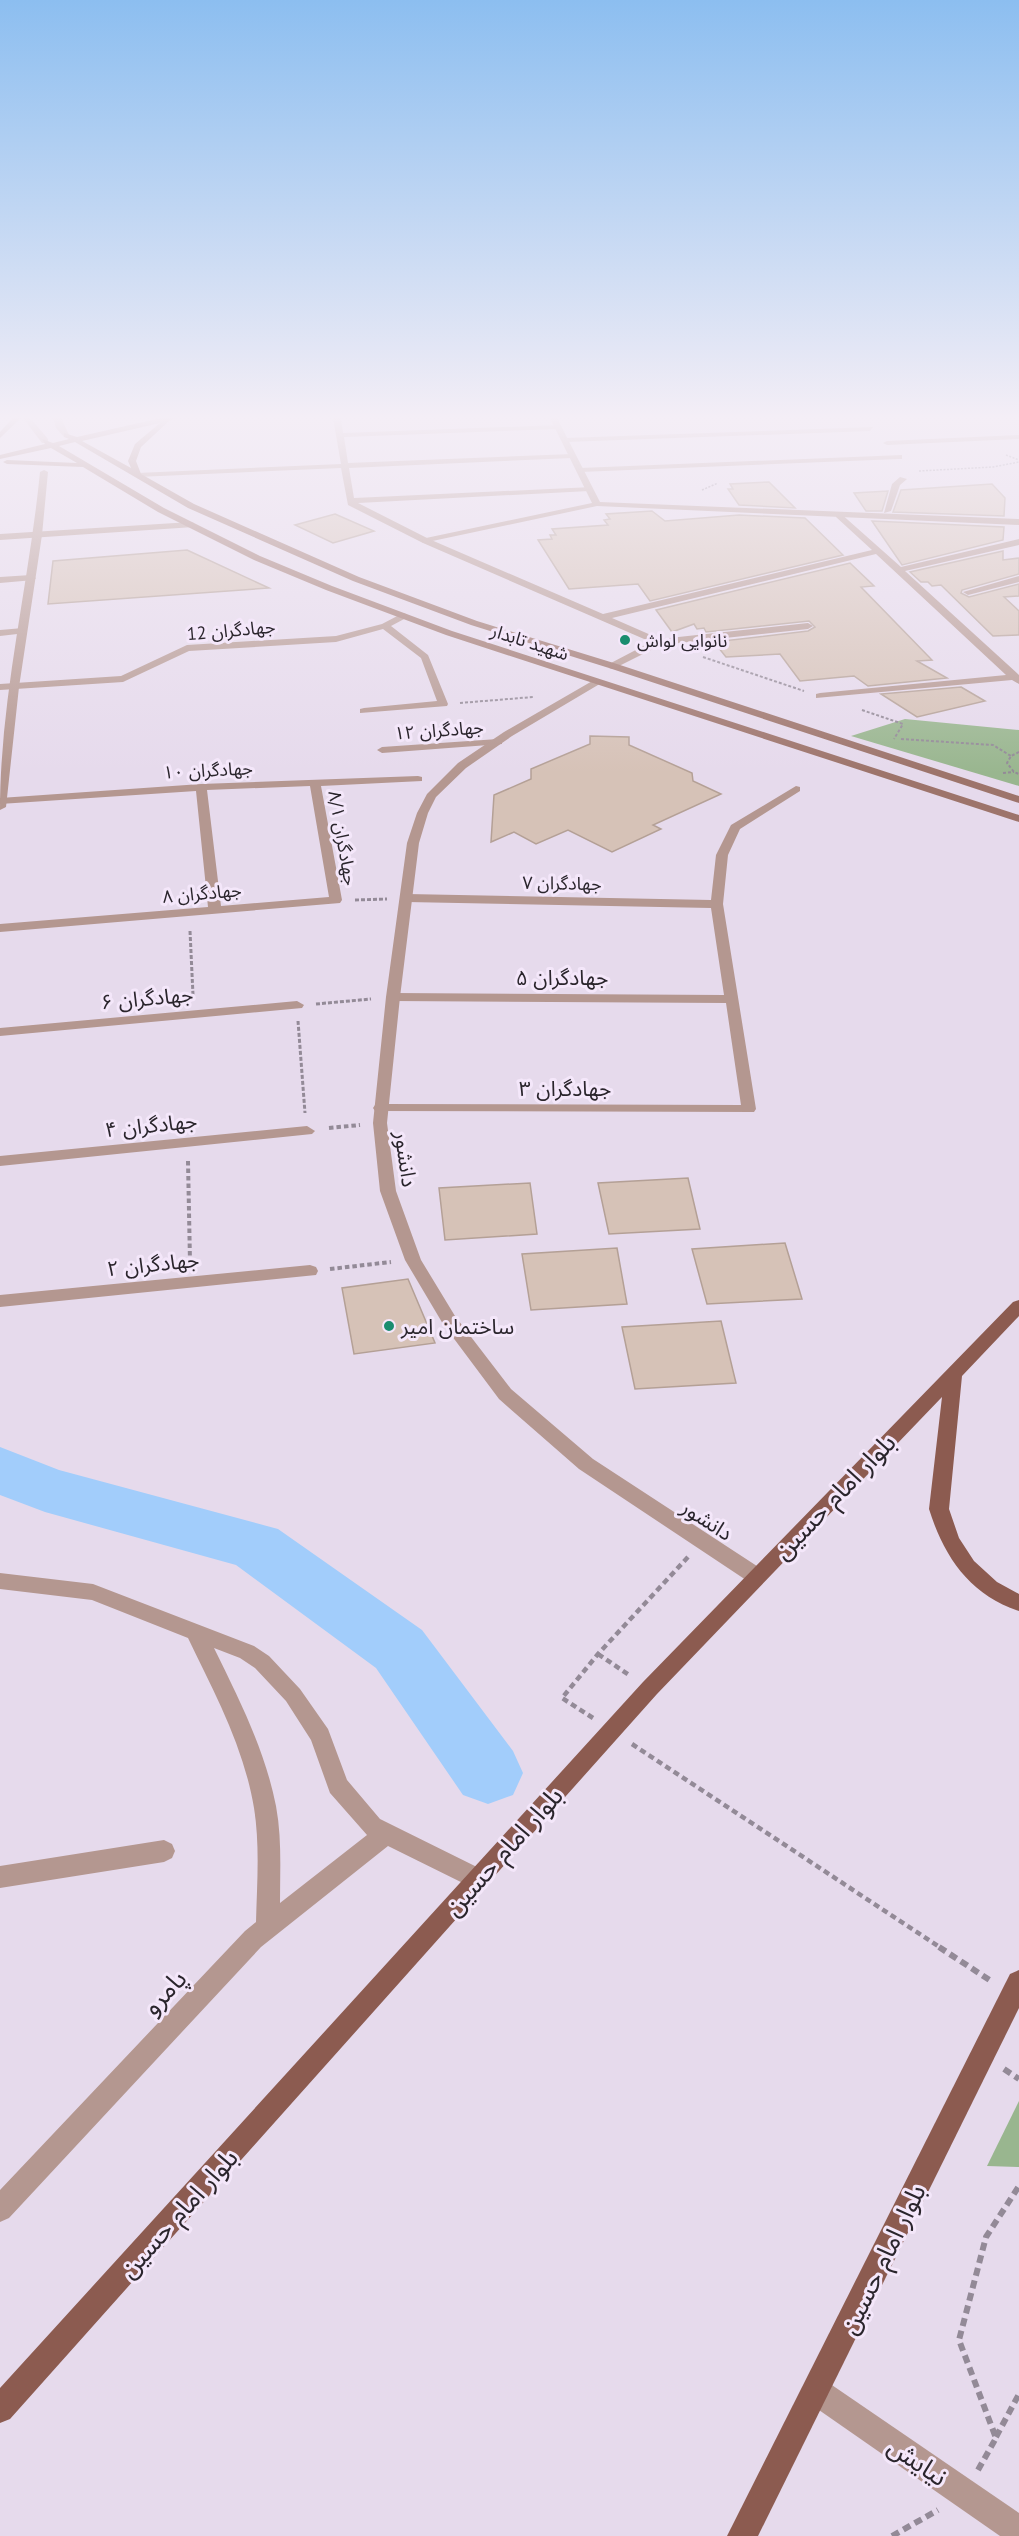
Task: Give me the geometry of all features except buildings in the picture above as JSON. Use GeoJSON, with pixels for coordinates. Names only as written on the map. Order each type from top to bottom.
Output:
{"type":"FeatureCollection","features":[{"type":"Feature","properties":{"kind":"main road","name":"شهید تابدار"},"geometry":{"type":"LineString","coordinates":[[214,536],[257,558],[403,616],[1019,819]]}},
{"type":"Feature","properties":{"kind":"main road","name":"شهید تابدار"},"geometry":{"type":"LineString","coordinates":[[260,536],[357,579],[474,623],[613,666],[1019,800]]}},
{"type":"Feature","properties":{"kind":"main road"},"geometry":{"type":"LineString","coordinates":[[842,761],[860,748]]}},
{"type":"Feature","properties":{"kind":"main road","name":"بلوار امام حسین"},"geometry":{"type":"LineString","coordinates":[[0,2409],[650,1688],[1019,1306]]}},
{"type":"Feature","properties":{"kind":"main road"},"geometry":{"type":"LineString","coordinates":[[953,1374],[939,1509],[944,1529],[952,1546],[976,1578],[1010,1600],[1019,1603]]}},
{"type":"Feature","properties":{"kind":"main road","name":"بلوار امام حسین"},"geometry":{"type":"LineString","coordinates":[[742,2536],[816,2391],[1009,1984]]}},
{"type":"Feature","properties":{"kind":"street"},"geometry":{"type":"LineString","coordinates":[[0,807],[14,687],[38,536]]}},
{"type":"Feature","properties":{"kind":"street"},"geometry":{"type":"LineString","coordinates":[[416,536],[659,642]]}},
{"type":"Feature","properties":{"kind":"street"},"geometry":{"type":"LineString","coordinates":[[426,541],[448,536]]}},
{"type":"Feature","properties":{"kind":"street"},"geometry":{"type":"LineString","coordinates":[[863,536],[1017,679]]}},
{"type":"Feature","properties":{"kind":"street"},"geometry":{"type":"LineString","coordinates":[[900,570],[1019,542]]}},
{"type":"Feature","properties":{"kind":"street"},"geometry":{"type":"LineString","coordinates":[[604,617],[879,551]]}},
{"type":"Feature","properties":{"kind":"street"},"geometry":{"type":"LineString","coordinates":[[954,568],[976,563]]}},
{"type":"Feature","properties":{"kind":"street"},"geometry":{"type":"LineString","coordinates":[[0,580],[31,578]]}},
{"type":"Feature","properties":{"kind":"street"},"geometry":{"type":"LineString","coordinates":[[968,591],[1019,579]]}},
{"type":"Feature","properties":{"kind":"street"},"geometry":{"type":"LineString","coordinates":[[385,626],[403,616]]}},
{"type":"Feature","properties":{"kind":"street","name":"جهادگران 12"},"geometry":{"type":"LineString","coordinates":[[0,687],[123,679],[187,648],[336,639],[385,626]]}},
{"type":"Feature","properties":{"kind":"street","name":"جهادگران ۱۲"},"geometry":{"type":"LineString","coordinates":[[364,711],[443,704],[425,657],[385,626]]}},
{"type":"Feature","properties":{"kind":"street"},"geometry":{"type":"LineString","coordinates":[[613,666],[659,642],[808,626]]}},
{"type":"Feature","properties":{"kind":"street"},"geometry":{"type":"LineString","coordinates":[[0,633],[23,631]]}},
{"type":"Feature","properties":{"kind":"street"},"geometry":{"type":"LineString","coordinates":[[1003,666],[1019,662]]}},
{"type":"Feature","properties":{"kind":"street"},"geometry":{"type":"LineString","coordinates":[[820,696],[1017,679]]}},
{"type":"Feature","properties":{"kind":"street","name":"دانشور"},"geometry":{"type":"LineString","coordinates":[[598,682],[455,770],[431,795],[420,818],[413,843],[380,1115],[388,1191],[413,1260],[448,1320],[505,1394],[586,1464],[756,1576]]}},
{"type":"Feature","properties":{"kind":"street","name":"جهادگران ۱۲"},"geometry":{"type":"LineString","coordinates":[[382,750],[498,742]]}},
{"type":"Feature","properties":{"kind":"street","name":"جهادگران ۱۰"},"geometry":{"type":"LineString","coordinates":[[0,801],[201,787],[418,778]]}},
{"type":"Feature","properties":{"kind":"street","name":"جهادگران ۸/۱"},"geometry":{"type":"LineString","coordinates":[[315,782],[336,900]]}},
{"type":"Feature","properties":{"kind":"street"},"geometry":{"type":"LineString","coordinates":[[201,787],[215,910]]}},
{"type":"Feature","properties":{"kind":"street"},"geometry":{"type":"LineString","coordinates":[[731,999],[717,904],[722,855],[735,827],[796,789]]}},
{"type":"Feature","properties":{"kind":"street","name":"جهادگران ۷"},"geometry":{"type":"LineString","coordinates":[[406,898],[717,904]]}},
{"type":"Feature","properties":{"kind":"street","name":"جهادگران ۸"},"geometry":{"type":"LineString","coordinates":[[0,928],[336,900]]}},
{"type":"Feature","properties":{"kind":"street","name":"جهادگران ۵"},"geometry":{"type":"LineString","coordinates":[[393,997],[731,999]]}},
{"type":"Feature","properties":{"kind":"street","name":"جهادگران ۳"},"geometry":{"type":"LineString","coordinates":[[380,1115],[749,1109],[731,999]]}},
{"type":"Feature","properties":{"kind":"street","name":"جهادگران ۶"},"geometry":{"type":"LineString","coordinates":[[0,1032],[297,1005]]}},
{"type":"Feature","properties":{"kind":"street","name":"جهادگران ۴"},"geometry":{"type":"LineString","coordinates":[[0,1161],[307,1131]]}},
{"type":"Feature","properties":{"kind":"street","name":"جهادگران ۲"},"geometry":{"type":"LineString","coordinates":[[0,1301],[310,1271]]}},
{"type":"Feature","properties":{"kind":"street"},"geometry":{"type":"LineString","coordinates":[[0,1581],[93,1592],[247,1652],[276,1675],[293,1695],[320,1736],[338,1786],[372,1826],[477,1879]]}},
{"type":"Feature","properties":{"kind":"street"},"geometry":{"type":"LineString","coordinates":[[195,1630],[243,1732],[263,1794],[268,1844],[268,1927]]}},
{"type":"Feature","properties":{"kind":"street","name":"پامرو"},"geometry":{"type":"LineString","coordinates":[[0,2209],[253,1939],[386,1833]]}},
{"type":"Feature","properties":{"kind":"street"},"geometry":{"type":"LineString","coordinates":[[0,1877],[164,1851]]}},
{"type":"Feature","properties":{"kind":"street","name":"نیایش"},"geometry":{"type":"LineString","coordinates":[[816,2391],[1019,2531]]}},
{"type":"Feature","properties":{"kind":"path"},"geometry":{"type":"LineString","coordinates":[[702,656],[903,724],[894,739]]}},
{"type":"Feature","properties":{"kind":"path"},"geometry":{"type":"LineString","coordinates":[[443,704],[534,697]]}},
{"type":"Feature","properties":{"kind":"path"},"geometry":{"type":"LineString","coordinates":[[860,748],[894,739],[993,745],[1011,756]]}},
{"type":"Feature","properties":{"kind":"path"},"geometry":{"type":"LineString","coordinates":[[1019,752],[1011,756],[1007,763],[1019,774]]}},
{"type":"Feature","properties":{"kind":"path"},"geometry":{"type":"LineString","coordinates":[[336,900],[406,898]]}},
{"type":"Feature","properties":{"kind":"path"},"geometry":{"type":"LineString","coordinates":[[190,912],[194,1015]]}},
{"type":"Feature","properties":{"kind":"path"},"geometry":{"type":"LineString","coordinates":[[380,1115],[307,1131],[297,1005],[393,997]]}},
{"type":"Feature","properties":{"kind":"path"},"geometry":{"type":"LineString","coordinates":[[188,1143],[191,1282]]}},
{"type":"Feature","properties":{"kind":"path"},"geometry":{"type":"LineString","coordinates":[[310,1271],[413,1260]]}},
{"type":"Feature","properties":{"kind":"path"},"geometry":{"type":"LineString","coordinates":[[602,1724],[562,1698],[598,1654],[702,1542]]}},
{"type":"Feature","properties":{"kind":"path"},"geometry":{"type":"LineString","coordinates":[[598,1654],[650,1688]]}},
{"type":"Feature","properties":{"kind":"path"},"geometry":{"type":"LineString","coordinates":[[622,1737],[1009,1984]]}},
{"type":"Feature","properties":{"kind":"path"},"geometry":{"type":"LineString","coordinates":[[996,2438],[959,2340],[986,2237],[1019,2186]]}},
{"type":"Feature","properties":{"kind":"path"},"geometry":{"type":"LineString","coordinates":[[892,2536],[966,2494],[1019,2394]]}},
{"type":"Feature","properties":{"kind":"green space"},"geometry":{"type":"Polygon","coordinates":[[[905,719],[1019,730],[1019,786],[851,736],[905,719]]]}},
{"type":"Feature","properties":{"kind":"green space"},"geometry":{"type":"Polygon","coordinates":[[[1019,2101],[1019,2167],[987,2166],[1019,2101]]]}},
{"type":"Feature","properties":{"kind":"waterway"},"geometry":{"type":"LineString","coordinates":[[0,1470],[45,1489],[256,1546],[399,1649],[488,1773]]}},
{"type":"Feature","properties":{"kind":"place","name":"نانوایی لواش"},"geometry":{"type":"Point","coordinates":[625,640]}},
{"type":"Feature","properties":{"kind":"place","name":"ساختمان امیر"},"geometry":{"type":"Point","coordinates":[389,1326]}}]}
